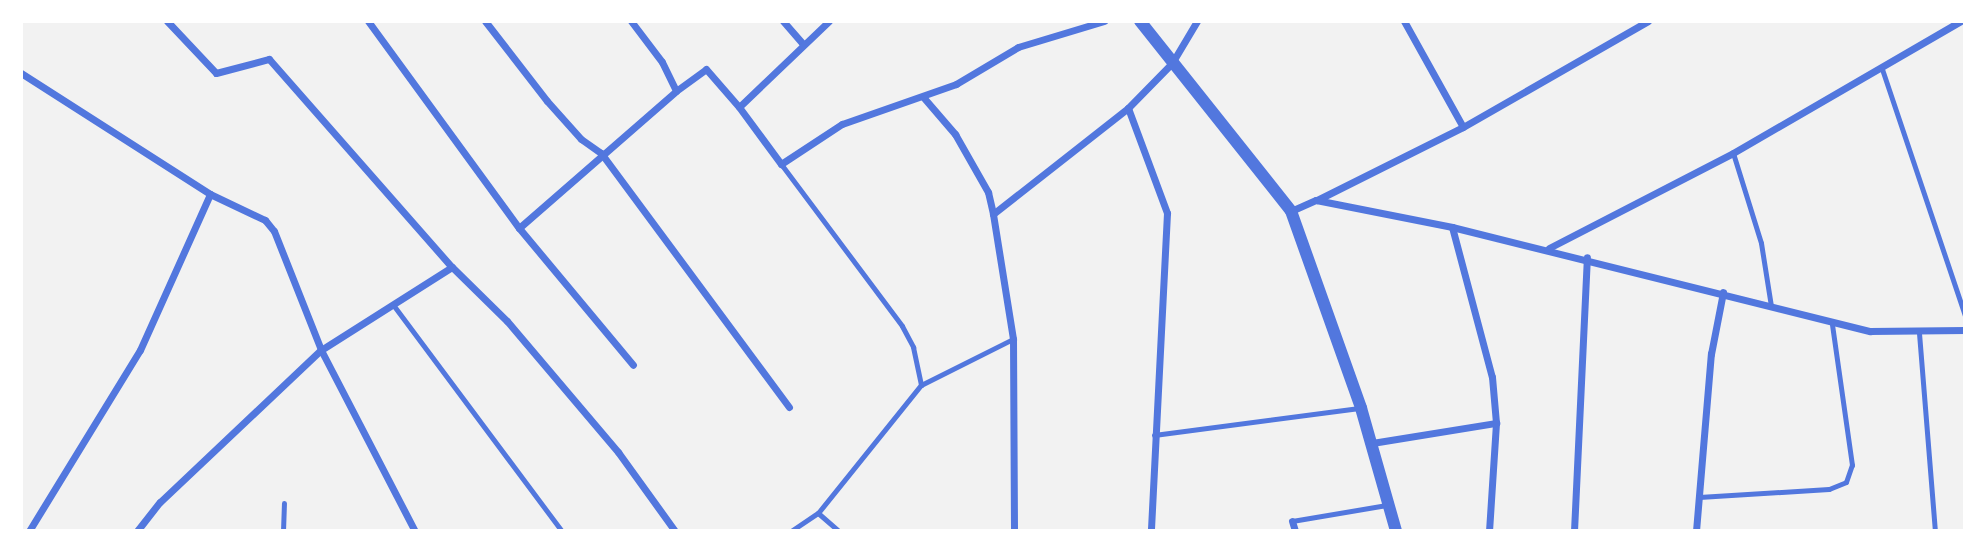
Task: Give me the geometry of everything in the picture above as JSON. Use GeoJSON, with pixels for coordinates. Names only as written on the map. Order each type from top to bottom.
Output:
{"type":"FeatureCollection","features":[{"type":"Feature","properties":{"kind":"street"},"geometry":{"type":"LineString","coordinates":[[167,21],[216,73],[269,59],[452,267],[507,321],[618,452],[675,531]]}},
{"type":"Feature","properties":{"kind":"street"},"geometry":{"type":"LineString","coordinates":[[368,21],[519,228],[633,365]]}},
{"type":"Feature","properties":{"kind":"street"},"geometry":{"type":"LineString","coordinates":[[485,21],[580,139],[601,153],[789,407]]}},
{"type":"Feature","properties":{"kind":"street"},"geometry":{"type":"LineString","coordinates":[[631,21],[662,62],[676,91]]}},
{"type":"Feature","properties":{"kind":"street"},"geometry":{"type":"LineString","coordinates":[[783,21],[802,43]]}},
{"type":"Feature","properties":{"kind":"street"},"geometry":{"type":"LineString","coordinates":[[738,107],[802,43],[829,21]]}},
{"type":"Feature","properties":{"kind":"street"},"geometry":{"type":"LineString","coordinates":[[519,228],[601,153],[706,69],[781,164],[842,124],[924,98],[1018,47],[1104,21]]}},
{"type":"Feature","properties":{"kind":"street"},"geometry":{"type":"LineString","coordinates":[[1140,21],[1171,63],[1221,117],[1291,211],[1362,408],[1396,531]]}},
{"type":"Feature","properties":{"kind":"street"},"geometry":{"type":"LineString","coordinates":[[993,214],[1128,108],[1171,63],[1197,21]]}},
{"type":"Feature","properties":{"kind":"street"},"geometry":{"type":"LineString","coordinates":[[1404,21],[1464,127]]}},
{"type":"Feature","properties":{"kind":"street"},"geometry":{"type":"LineString","coordinates":[[1291,211],[1464,127],[1648,21]]}},
{"type":"Feature","properties":{"kind":"street"},"geometry":{"type":"LineString","coordinates":[[1549,248],[1733,153],[1961,21]]}},
{"type":"Feature","properties":{"kind":"street"},"geometry":{"type":"LineString","coordinates":[[21,73],[211,194],[258,214],[274,231],[321,350],[415,531]]}},
{"type":"Feature","properties":{"kind":"street"},"geometry":{"type":"LineString","coordinates":[[924,98],[955,134],[988,192],[993,214],[1013,339],[1014,531]]}},
{"type":"Feature","properties":{"kind":"street"},"geometry":{"type":"LineString","coordinates":[[1128,108],[1167,213],[1151,531]]}},
{"type":"Feature","properties":{"kind":"street"},"geometry":{"type":"LineString","coordinates":[[29,531],[140,350],[211,194]]}},
{"type":"Feature","properties":{"kind":"street"},"geometry":{"type":"LineString","coordinates":[[1316,200],[1587,257],[1723,292],[1832,324],[1919,333],[1965,330]]}},
{"type":"Feature","properties":{"kind":"street"},"geometry":{"type":"LineString","coordinates":[[1452,227],[1492,377],[1496,423],[1489,531]]}},
{"type":"Feature","properties":{"kind":"street"},"geometry":{"type":"LineString","coordinates":[[1574,531],[1587,257]]}},
{"type":"Feature","properties":{"kind":"street"},"geometry":{"type":"LineString","coordinates":[[137,531],[160,502],[321,350],[452,267]]}},
{"type":"Feature","properties":{"kind":"street"},"geometry":{"type":"LineString","coordinates":[[1696,531],[1710,354],[1723,292]]}},
{"type":"Feature","properties":{"kind":"street"},"geometry":{"type":"LineString","coordinates":[[1372,443],[1496,423]]}},
{"type":"Feature","properties":{"kind":"street"},"geometry":{"type":"LineString","coordinates":[[1292,522],[1295,531]]}},
{"type":"Feature","properties":{"kind":"lane"},"geometry":{"type":"LineString","coordinates":[[1882,69],[1964,304],[1965,316]]}},
{"type":"Feature","properties":{"kind":"lane"},"geometry":{"type":"LineString","coordinates":[[1733,153],[1761,243],[1771,306]]}},
{"type":"Feature","properties":{"kind":"lane"},"geometry":{"type":"LineString","coordinates":[[781,164],[902,326],[913,347],[921,385]]}},
{"type":"Feature","properties":{"kind":"lane"},"geometry":{"type":"LineString","coordinates":[[394,306],[562,531]]}},
{"type":"Feature","properties":{"kind":"lane"},"geometry":{"type":"LineString","coordinates":[[1699,497],[1829,489],[1846,481],[1852,466],[1832,324]]}},
{"type":"Feature","properties":{"kind":"lane"},"geometry":{"type":"LineString","coordinates":[[1919,333],[1935,531]]}},
{"type":"Feature","properties":{"kind":"lane"},"geometry":{"type":"LineString","coordinates":[[791,531],[818,513],[921,385],[1013,339]]}},
{"type":"Feature","properties":{"kind":"lane"},"geometry":{"type":"LineString","coordinates":[[1154,435],[1362,408]]}},
{"type":"Feature","properties":{"kind":"lane"},"geometry":{"type":"LineString","coordinates":[[283,531],[284,503]]}},
{"type":"Feature","properties":{"kind":"lane"},"geometry":{"type":"LineString","coordinates":[[1292,522],[1390,504]]}},
{"type":"Feature","properties":{"kind":"lane"},"geometry":{"type":"LineString","coordinates":[[818,513],[839,531]]}}]}
